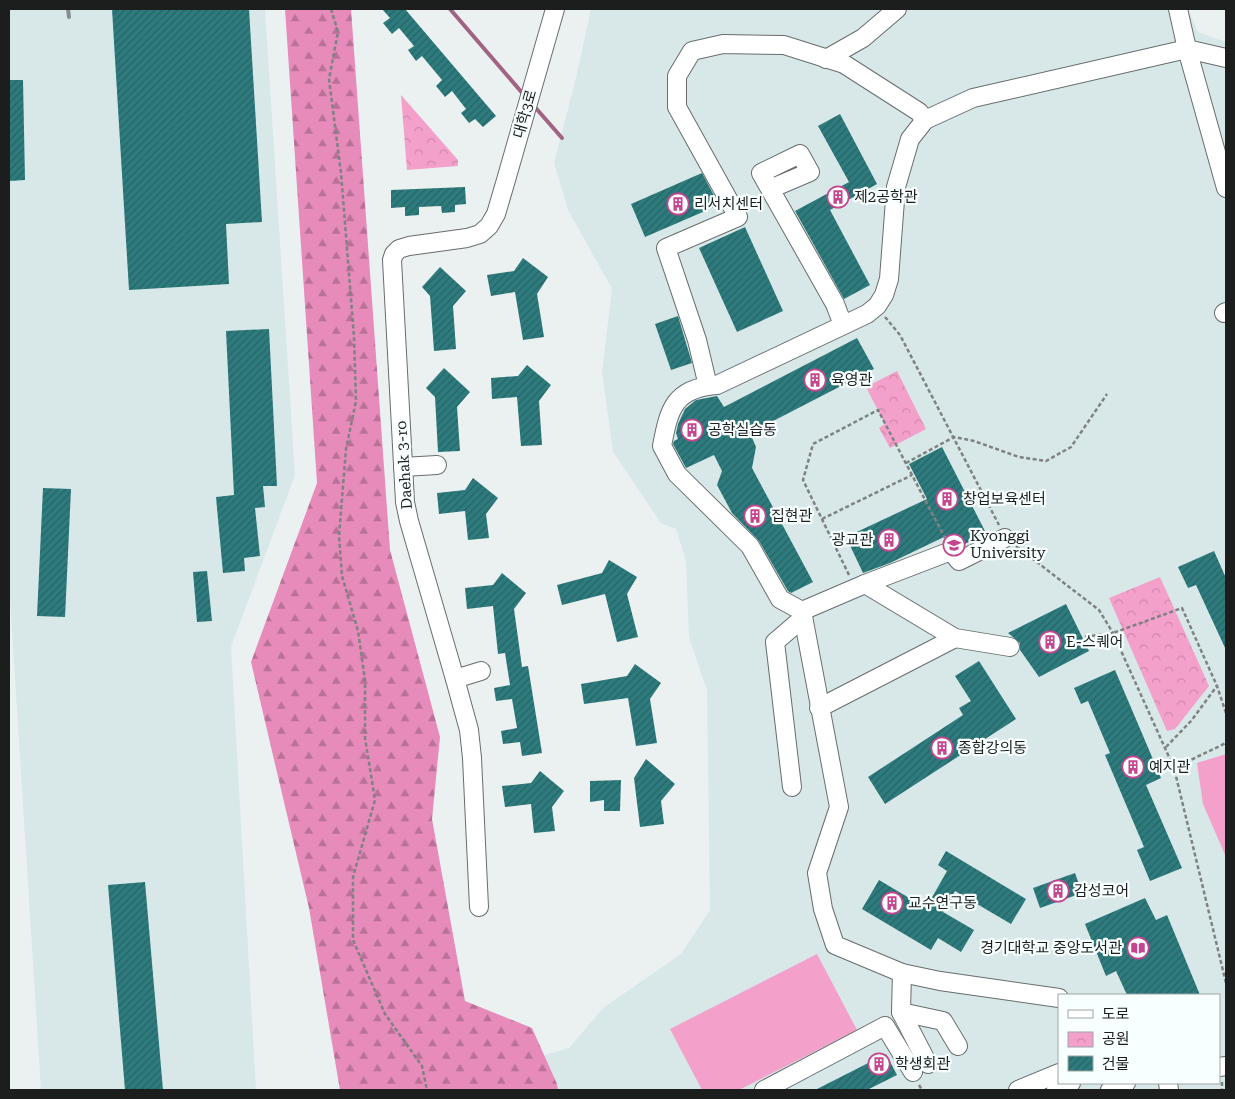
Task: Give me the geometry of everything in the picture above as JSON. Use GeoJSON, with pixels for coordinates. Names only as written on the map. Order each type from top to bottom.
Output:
{"type":"FeatureCollection","features":[{"type":"Feature","properties":{"kind":"street","name":"대학3로"},"geometry":{"type":"LineString","coordinates":[[514,154],[555,9]]}},
{"type":"Feature","properties":{"kind":"street"},"geometry":{"type":"LineString","coordinates":[[826,59],[863,38],[897,9]]}},
{"type":"Feature","properties":{"kind":"street"},"geometry":{"type":"LineString","coordinates":[[1178,9],[1187,49],[1226,188]]}},
{"type":"Feature","properties":{"kind":"street"},"geometry":{"type":"LineString","coordinates":[[708,386],[697,340],[666,248],[738,217],[677,108],[677,76],[692,51],[723,44],[784,45],[844,64],[919,112],[925,120]]}},
{"type":"Feature","properties":{"kind":"street"},"geometry":{"type":"LineString","coordinates":[[1058,998],[940,982],[902,973],[835,945],[823,909],[817,873],[839,807],[802,614],[780,599],[750,546],[677,474],[662,446],[667,420],[677,399],[701,386],[717,386],[867,314],[877,306],[884,294],[889,279],[896,187],[910,140],[925,120],[974,98],[1187,49],[1226,58]]}},
{"type":"Feature","properties":{"kind":"street","name":"Daehak 3-ro"},"geometry":{"type":"LineString","coordinates":[[479,907],[469,730],[456,679],[409,522],[405,502],[392,260],[394,254],[399,249],[409,246],[467,238],[480,234],[489,226],[496,214],[514,154]]}},
{"type":"Feature","properties":{"kind":"street"},"geometry":{"type":"LineString","coordinates":[[770,189],[835,304],[843,325]]}},
{"type":"Feature","properties":{"kind":"street"},"geometry":{"type":"LineString","coordinates":[[403,467],[437,465]]}},
{"type":"Feature","properties":{"kind":"street"},"geometry":{"type":"LineString","coordinates":[[792,786],[775,642],[802,614],[860,586],[951,551],[959,561],[1005,538]]}},
{"type":"Feature","properties":{"kind":"street"},"geometry":{"type":"LineString","coordinates":[[860,586],[955,638],[1010,647]]}},
{"type":"Feature","properties":{"kind":"street"},"geometry":{"type":"LineString","coordinates":[[820,708],[955,638]]}},
{"type":"Feature","properties":{"kind":"street"},"geometry":{"type":"LineString","coordinates":[[456,679],[480,671]]}},
{"type":"Feature","properties":{"kind":"street"},"geometry":{"type":"LineString","coordinates":[[764,1090],[885,1026],[920,1068],[900,1012],[902,973]]}},
{"type":"Feature","properties":{"kind":"street"},"geometry":{"type":"LineString","coordinates":[[900,1012],[943,1021],[958,1046]]}},
{"type":"Feature","properties":{"kind":"street"},"geometry":{"type":"LineString","coordinates":[[1018,1090],[1058,1073]]}},
{"type":"Feature","properties":{"kind":"street"},"geometry":{"type":"LineString","coordinates":[[1056,1090],[1069,1084]]}},
{"type":"Feature","properties":{"kind":"path"},"geometry":{"type":"LineString","coordinates":[[331,9],[338,32],[329,79],[341,173],[354,337],[356,401],[346,448],[340,536],[342,576],[358,631],[365,680],[366,738],[374,800],[353,877],[353,940],[385,1014],[422,1066],[427,1090]]}},
{"type":"Feature","properties":{"kind":"path"},"geometry":{"type":"LineString","coordinates":[[877,306],[900,335],[1005,538],[1099,610],[1113,633],[1174,768],[1226,983]]}},
{"type":"Feature","properties":{"kind":"path"},"geometry":{"type":"LineString","coordinates":[[906,463],[954,437],[974,441],[1019,457],[1046,461],[1071,447],[1107,394]]}},
{"type":"Feature","properties":{"kind":"path"},"geometry":{"type":"LineString","coordinates":[[860,586],[822,519],[803,480],[813,444],[878,410],[951,551]]}},
{"type":"Feature","properties":{"kind":"path"},"geometry":{"type":"LineString","coordinates":[[822,519],[912,475]]}},
{"type":"Feature","properties":{"kind":"path"},"geometry":{"type":"LineString","coordinates":[[1083,637],[1113,633],[1182,608],[1217,686],[1226,713]]}},
{"type":"Feature","properties":{"kind":"path"},"geometry":{"type":"LineString","coordinates":[[1166,747],[1191,721],[1217,686]]}},
{"type":"Feature","properties":{"kind":"path"},"geometry":{"type":"LineString","coordinates":[[1174,768],[1226,743]]}},
{"type":"Feature","properties":{"kind":"shaded area"},"geometry":{"type":"Polygon","coordinates":[[[9,9],[265,9],[295,475],[231,647],[256,1090],[41,1090],[9,583],[9,9]]]}},
{"type":"Feature","properties":{"kind":"shaded area","name":"Kyonggi University"},"geometry":{"type":"Polygon","coordinates":[[[591,9],[1188,9],[1198,32],[1226,42],[1226,1090],[420,1090],[569,1048],[603,1008],[681,954],[710,910],[707,690],[689,638],[686,561],[676,529],[661,523],[613,452],[602,372],[612,289],[568,210],[554,163],[576,78],[591,9]]]}},
{"type":"Feature","properties":{"kind":"green space"},"geometry":{"type":"Polygon","coordinates":[[[285,9],[351,9],[390,550],[440,737],[432,819],[465,1001],[532,1028],[558,1090],[340,1090],[309,908],[251,662],[317,483],[285,9]]]}},
{"type":"Feature","properties":{"kind":"green space"},"geometry":{"type":"Polygon","coordinates":[[[401,95],[458,160],[458,166],[407,170],[401,95]]]}},
{"type":"Feature","properties":{"kind":"green space"},"geometry":{"type":"Polygon","coordinates":[[[897,371],[926,429],[890,448],[879,428],[885,424],[866,387],[897,371]]]}},
{"type":"Feature","properties":{"kind":"green space"},"geometry":{"type":"Polygon","coordinates":[[[1160,577],[1209,686],[1175,729],[1167,731],[1109,598],[1160,577]]]}},
{"type":"Feature","properties":{"kind":"green space"},"geometry":{"type":"Polygon","coordinates":[[[1226,754],[1226,857],[1203,804],[1197,763],[1226,754]]]}},
{"type":"Feature","properties":{"kind":"green space"},"geometry":{"type":"Polygon","coordinates":[[[817,954],[857,1030],[739,1090],[702,1090],[670,1029],[817,954]]]}},
{"type":"Feature","properties":{"kind":"building"},"geometry":{"type":"Polygon","coordinates":[[[112,9],[249,9],[262,222],[226,224],[229,284],[129,290],[112,9]]]}},
{"type":"Feature","properties":{"kind":"building"},"geometry":{"type":"Polygon","coordinates":[[[382,9],[405,9],[496,116],[483,127],[475,119],[469,123],[461,113],[466,109],[452,91],[445,97],[436,86],[442,80],[422,56],[416,61],[408,50],[414,46],[399,28],[392,34],[383,23],[390,18],[382,9]]]}},
{"type":"Feature","properties":{"kind":"building"},"geometry":{"type":"Polygon","coordinates":[[[9,80],[23,80],[25,180],[9,181],[9,80]]]}},
{"type":"Feature","properties":{"kind":"building","name":"제2공학관"},"geometry":{"type":"Polygon","coordinates":[[[840,114],[877,184],[830,210],[870,285],[844,299],[795,211],[849,182],[818,126],[840,114]]]}},
{"type":"Feature","properties":{"kind":"building","name":"리서치센터"},"geometry":{"type":"Polygon","coordinates":[[[702,173],[719,205],[645,237],[631,204],[702,173]]]}},
{"type":"Feature","properties":{"kind":"building"},"geometry":{"type":"Polygon","coordinates":[[[465,187],[466,204],[455,205],[455,212],[442,213],[441,206],[419,207],[419,215],[405,216],[405,207],[391,208],[391,190],[465,187]]]}},
{"type":"Feature","properties":{"kind":"building"},"geometry":{"type":"Polygon","coordinates":[[[745,227],[783,311],[737,332],[699,248],[745,227]]]}},
{"type":"Feature","properties":{"kind":"building"},"geometry":{"type":"Polygon","coordinates":[[[523,258],[548,277],[537,294],[544,337],[523,340],[515,292],[491,296],[487,275],[514,271],[523,258]]]}},
{"type":"Feature","properties":{"kind":"building"},"geometry":{"type":"Polygon","coordinates":[[[440,267],[466,291],[453,306],[456,349],[434,351],[430,296],[422,287],[440,267]]]}},
{"type":"Feature","properties":{"kind":"building"},"geometry":{"type":"Polygon","coordinates":[[[678,316],[692,363],[671,370],[655,324],[678,316]]]}},
{"type":"Feature","properties":{"kind":"building"},"geometry":{"type":"Polygon","coordinates":[[[269,329],[277,486],[263,486],[265,507],[255,508],[260,556],[244,558],[245,571],[223,573],[216,497],[234,495],[226,331],[269,329]]]}},
{"type":"Feature","properties":{"kind":"building"},"geometry":{"type":"Polygon","coordinates":[[[857,338],[874,369],[750,433],[756,447],[752,468],[813,582],[791,593],[788,591],[759,541],[732,513],[717,485],[722,471],[714,455],[686,468],[673,444],[678,439],[676,433],[678,424],[685,409],[696,400],[717,396],[724,407],[857,338]]]}},
{"type":"Feature","properties":{"kind":"building"},"geometry":{"type":"Polygon","coordinates":[[[527,365],[551,385],[539,401],[542,445],[521,446],[517,397],[492,399],[491,378],[518,376],[527,365]]]}},
{"type":"Feature","properties":{"kind":"building"},"geometry":{"type":"Polygon","coordinates":[[[444,368],[470,392],[457,407],[460,451],[438,452],[435,397],[426,388],[444,368]]]}},
{"type":"Feature","properties":{"kind":"building"},"geometry":{"type":"Polygon","coordinates":[[[942,447],[986,533],[961,546],[954,541],[949,541],[946,536],[890,563],[863,573],[846,537],[927,499],[909,464],[942,447]]]}},
{"type":"Feature","properties":{"kind":"building"},"geometry":{"type":"Polygon","coordinates":[[[473,478],[498,498],[486,514],[489,538],[468,540],[465,511],[439,514],[437,493],[465,490],[473,478]]]}},
{"type":"Feature","properties":{"kind":"building"},"geometry":{"type":"Polygon","coordinates":[[[43,488],[71,489],[65,617],[37,616],[43,488]]]}},
{"type":"Feature","properties":{"kind":"building"},"geometry":{"type":"Polygon","coordinates":[[[1214,551],[1226,578],[1226,650],[1196,585],[1188,588],[1178,567],[1214,551]]]}},
{"type":"Feature","properties":{"kind":"building"},"geometry":{"type":"Polygon","coordinates":[[[609,560],[637,577],[627,594],[638,637],[617,642],[605,594],[562,605],[557,585],[602,573],[609,560]]]}},
{"type":"Feature","properties":{"kind":"building"},"geometry":{"type":"Polygon","coordinates":[[[207,571],[212,621],[197,622],[193,572],[207,571]]]}},
{"type":"Feature","properties":{"kind":"building"},"geometry":{"type":"Polygon","coordinates":[[[502,573],[526,593],[514,609],[522,667],[528,666],[542,753],[522,756],[520,742],[503,744],[501,731],[517,728],[512,699],[496,701],[494,688],[510,685],[505,653],[498,654],[493,606],[467,609],[465,588],[493,585],[502,573]]]}},
{"type":"Feature","properties":{"kind":"building","name":"E-스퀘어"},"geometry":{"type":"Polygon","coordinates":[[[1066,604],[1089,651],[1039,677],[1020,650],[1020,643],[1008,633],[1066,604]]]}},
{"type":"Feature","properties":{"kind":"building","name":"종합강의동"},"geometry":{"type":"Polygon","coordinates":[[[979,661],[1016,719],[885,804],[868,777],[963,715],[959,708],[971,701],[955,676],[979,661]]]}},
{"type":"Feature","properties":{"kind":"building"},"geometry":{"type":"Polygon","coordinates":[[[635,664],[661,683],[650,699],[657,743],[636,746],[628,698],[584,704],[581,684],[627,676],[635,664]]]}},
{"type":"Feature","properties":{"kind":"building","name":"예지관"},"geometry":{"type":"Polygon","coordinates":[[[1115,670],[1161,778],[1146,785],[1182,868],[1150,881],[1137,850],[1144,847],[1105,755],[1110,753],[1088,701],[1081,704],[1074,688],[1115,670]]]}},
{"type":"Feature","properties":{"kind":"building"},"geometry":{"type":"Polygon","coordinates":[[[646,759],[675,784],[661,801],[664,824],[640,827],[634,778],[646,759]]]}},
{"type":"Feature","properties":{"kind":"building"},"geometry":{"type":"Polygon","coordinates":[[[540,771],[564,791],[552,807],[555,831],[534,833],[531,804],[505,807],[502,786],[531,783],[540,771]]]}},
{"type":"Feature","properties":{"kind":"building"},"geometry":{"type":"Polygon","coordinates":[[[621,780],[620,811],[604,811],[604,800],[590,802],[590,781],[621,780]]]}},
{"type":"Feature","properties":{"kind":"building","name":"교수연구동"},"geometry":{"type":"Polygon","coordinates":[[[946,851],[1026,899],[1011,924],[955,891],[943,912],[974,930],[961,952],[938,938],[931,950],[862,909],[879,880],[926,908],[947,871],[938,865],[946,851]]]}},
{"type":"Feature","properties":{"kind":"building","name":"감성코어"},"geometry":{"type":"Polygon","coordinates":[[[1075,873],[1082,893],[1040,908],[1033,888],[1075,873]]]}},
{"type":"Feature","properties":{"kind":"building"},"geometry":{"type":"Polygon","coordinates":[[[145,882],[163,1090],[125,1090],[108,885],[145,882]]]}},
{"type":"Feature","properties":{"kind":"building","name":"경기대학교 중앙도서관"},"geometry":{"type":"Polygon","coordinates":[[[1145,898],[1156,920],[1167,915],[1200,994],[1127,994],[1116,971],[1106,976],[1085,924],[1145,898]]]}},
{"type":"Feature","properties":{"kind":"building","name":"학생회관"},"geometry":{"type":"Polygon","coordinates":[[[886,1054],[897,1075],[867,1090],[815,1090],[886,1054]]]}},
{"type":"Feature","properties":{"kind":"waterway"},"geometry":{"type":"LineString","coordinates":[[450,9],[524,95]]}},
{"type":"Feature","properties":{"kind":"waterway"},"geometry":{"type":"LineString","coordinates":[[534,106],[562,138]]}},
{"type":"Feature","properties":{"kind":"railway"},"geometry":{"type":"LineString","coordinates":[[68,9],[69,17]]}},
{"type":"Feature","properties":{"kind":"place","name":"제2공학관"},"geometry":{"type":"Point","coordinates":[838,197]}},
{"type":"Feature","properties":{"kind":"place","name":"리서치센터"},"geometry":{"type":"Point","coordinates":[678,204]}},
{"type":"Feature","properties":{"kind":"place","name":"육영관"},"geometry":{"type":"Point","coordinates":[815,380]}},
{"type":"Feature","properties":{"kind":"place","name":"공학실습동"},"geometry":{"type":"Point","coordinates":[692,430]}},
{"type":"Feature","properties":{"kind":"place","name":"창업보육센터"},"geometry":{"type":"Point","coordinates":[947,499]}},
{"type":"Feature","properties":{"kind":"place","name":"집현관"},"geometry":{"type":"Point","coordinates":[755,516]}},
{"type":"Feature","properties":{"kind":"place","name":"광교관"},"geometry":{"type":"Point","coordinates":[889,540]}},
{"type":"Feature","properties":{"kind":"place","name":"Kyonggi University"},"geometry":{"type":"Point","coordinates":[954,545]}},
{"type":"Feature","properties":{"kind":"place","name":"E-스퀘어"},"geometry":{"type":"Point","coordinates":[1050,642]}},
{"type":"Feature","properties":{"kind":"place","name":"종합강의동"},"geometry":{"type":"Point","coordinates":[942,748]}},
{"type":"Feature","properties":{"kind":"place","name":"예지관"},"geometry":{"type":"Point","coordinates":[1133,767]}},
{"type":"Feature","properties":{"kind":"place","name":"감성코어"},"geometry":{"type":"Point","coordinates":[1058,891]}},
{"type":"Feature","properties":{"kind":"place","name":"교수연구동"},"geometry":{"type":"Point","coordinates":[892,903]}},
{"type":"Feature","properties":{"kind":"place","name":"경기대학교 중앙도서관"},"geometry":{"type":"Point","coordinates":[1138,948]}},
{"type":"Feature","properties":{"kind":"place","name":"학생회관"},"geometry":{"type":"Point","coordinates":[879,1064]}}]}
